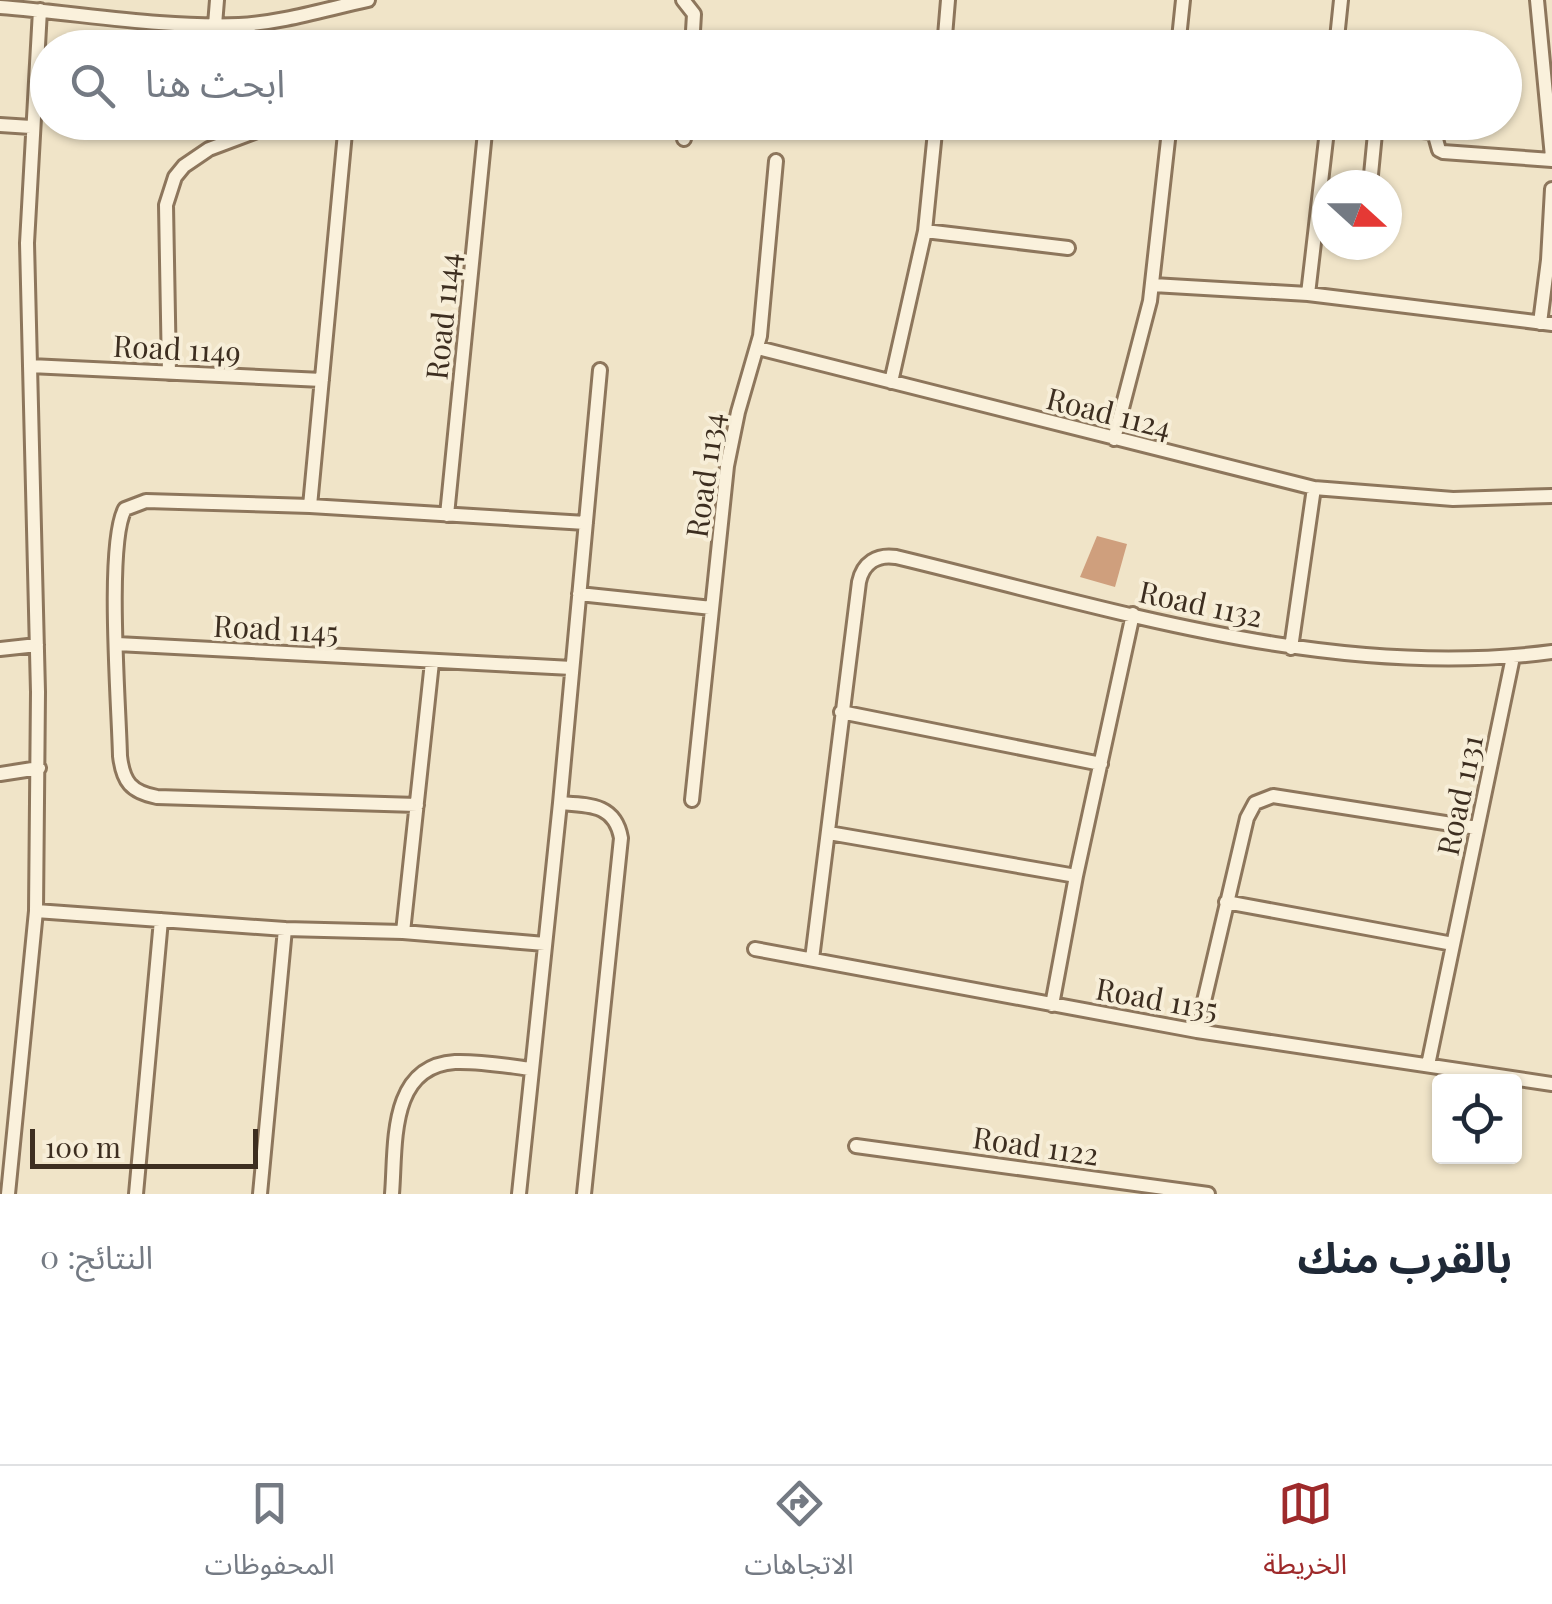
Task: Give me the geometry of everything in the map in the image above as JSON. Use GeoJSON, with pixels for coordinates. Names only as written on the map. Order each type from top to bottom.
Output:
{"type":"FeatureCollection","features":[{"type":"Feature","properties":{"kind":"street"},"geometry":{"type":"LineString","coordinates":[[215,25],[217,0]]}},
{"type":"Feature","properties":{"kind":"street"},"geometry":{"type":"LineString","coordinates":[[0,7],[215,25],[266,23],[368,0]]}},
{"type":"Feature","properties":{"kind":"street"},"geometry":{"type":"LineString","coordinates":[[683,0],[694,14],[693,30]]}},
{"type":"Feature","properties":{"kind":"street"},"geometry":{"type":"LineString","coordinates":[[946,30],[948,0]]}},
{"type":"Feature","properties":{"kind":"street"},"geometry":{"type":"LineString","coordinates":[[1180,30],[1183,0]]}},
{"type":"Feature","properties":{"kind":"street"},"geometry":{"type":"LineString","coordinates":[[1338,30],[1341,0]]}},
{"type":"Feature","properties":{"kind":"street"},"geometry":{"type":"LineString","coordinates":[[1436,140],[1439,150],[1444,152],[1552,158],[1537,0]]}},
{"type":"Feature","properties":{"kind":"street"},"geometry":{"type":"LineString","coordinates":[[39,30],[40,10]]}},
{"type":"Feature","properties":{"kind":"street"},"geometry":{"type":"LineString","coordinates":[[0,125],[30,127]]}},
{"type":"Feature","properties":{"kind":"street"},"geometry":{"type":"LineString","coordinates":[[8,1194],[36,911],[39,768],[27,243],[31,140]]}},
{"type":"Feature","properties":{"kind":"street"},"geometry":{"type":"LineString","coordinates":[[168,372],[166,204],[175,177],[195,156],[236,140]]}},
{"type":"Feature","properties":{"kind":"street"},"geometry":{"type":"LineString","coordinates":[[310,506],[344,140]]}},
{"type":"Feature","properties":{"kind":"street","name":"Road 1144"},"geometry":{"type":"LineString","coordinates":[[447,515],[484,140]]}},
{"type":"Feature","properties":{"kind":"street"},"geometry":{"type":"LineString","coordinates":[[892,382],[926,232],[934,140]]}},
{"type":"Feature","properties":{"kind":"street"},"geometry":{"type":"LineString","coordinates":[[1114,439],[1153,285],[1168,140]]}},
{"type":"Feature","properties":{"kind":"street"},"geometry":{"type":"LineString","coordinates":[[1308,294],[1326,140]]}},
{"type":"Feature","properties":{"kind":"street"},"geometry":{"type":"LineString","coordinates":[[1371,170],[1374,140]]}},
{"type":"Feature","properties":{"kind":"street","name":"Road 1134"},"geometry":{"type":"LineString","coordinates":[[692,800],[732,439],[758,348],[776,161]]}},
{"type":"Feature","properties":{"kind":"street"},"geometry":{"type":"LineString","coordinates":[[1153,285],[1308,294],[1546,323],[1552,189]]}},
{"type":"Feature","properties":{"kind":"street"},"geometry":{"type":"LineString","coordinates":[[926,232],[1068,248]]}},
{"type":"Feature","properties":{"kind":"street","name":"Road 1124"},"geometry":{"type":"LineString","coordinates":[[758,348],[1314,488],[1453,498],[1552,496]]}},
{"type":"Feature","properties":{"kind":"street","name":"Road 1149"},"geometry":{"type":"LineString","coordinates":[[30,366],[322,380]]}},
{"type":"Feature","properties":{"kind":"street"},"geometry":{"type":"LineString","coordinates":[[519,1194],[600,370]]}},
{"type":"Feature","properties":{"kind":"street"},"geometry":{"type":"LineString","coordinates":[[1292,648],[1314,488]]}},
{"type":"Feature","properties":{"kind":"street"},"geometry":{"type":"LineString","coordinates":[[416,805],[157,797],[129,787],[120,756],[117,644],[117,530],[125,509],[146,501],[310,506],[586,523]]}},
{"type":"Feature","properties":{"kind":"street","name":"Road 1132"},"geometry":{"type":"LineString","coordinates":[[841,712],[859,582],[868,564],[888,556],[1292,648],[1418,656],[1513,657],[1552,652]]}},
{"type":"Feature","properties":{"kind":"street"},"geometry":{"type":"LineString","coordinates":[[579,594],[712,608]]}},
{"type":"Feature","properties":{"kind":"street"},"geometry":{"type":"LineString","coordinates":[[1052,1005],[1134,614]]}},
{"type":"Feature","properties":{"kind":"street","name":"Road 1145"},"geometry":{"type":"LineString","coordinates":[[117,644],[572,668]]}},
{"type":"Feature","properties":{"kind":"street"},"geometry":{"type":"LineString","coordinates":[[0,649],[37,645]]}},
{"type":"Feature","properties":{"kind":"street","name":"Road 1131"},"geometry":{"type":"LineString","coordinates":[[1428,1065],[1513,657]]}},
{"type":"Feature","properties":{"kind":"street"},"geometry":{"type":"LineString","coordinates":[[403,932],[432,662]]}},
{"type":"Feature","properties":{"kind":"street"},"geometry":{"type":"LineString","coordinates":[[812,959],[841,712],[1101,764]]}},
{"type":"Feature","properties":{"kind":"street"},"geometry":{"type":"LineString","coordinates":[[0,774],[39,768]]}},
{"type":"Feature","properties":{"kind":"street"},"geometry":{"type":"LineString","coordinates":[[1197,1031],[1248,812],[1255,803],[1273,796],[1477,828]]}},
{"type":"Feature","properties":{"kind":"street"},"geometry":{"type":"LineString","coordinates":[[560,803],[600,806],[616,822],[621,838],[584,1194]]}},
{"type":"Feature","properties":{"kind":"street"},"geometry":{"type":"LineString","coordinates":[[829,832],[1076,876]]}},
{"type":"Feature","properties":{"kind":"street"},"geometry":{"type":"LineString","coordinates":[[1226,902],[1453,944]]}},
{"type":"Feature","properties":{"kind":"street"},"geometry":{"type":"LineString","coordinates":[[36,911],[545,944]]}},
{"type":"Feature","properties":{"kind":"street"},"geometry":{"type":"LineString","coordinates":[[136,1194],[161,920]]}},
{"type":"Feature","properties":{"kind":"street"},"geometry":{"type":"LineString","coordinates":[[260,1194],[285,929]]}},
{"type":"Feature","properties":{"kind":"street","name":"Road 1135"},"geometry":{"type":"LineString","coordinates":[[755,948],[1197,1031],[1552,1084]]}},
{"type":"Feature","properties":{"kind":"street"},"geometry":{"type":"LineString","coordinates":[[392,1194],[400,1104],[420,1075],[453,1062],[532,1069]]}},
{"type":"Feature","properties":{"kind":"street","name":"Road 1122"},"geometry":{"type":"LineString","coordinates":[[856,1146],[1208,1194]]}},
{"type":"Feature","properties":{"kind":"building"},"geometry":{"type":"Polygon","coordinates":[[[1097,536],[1127,544],[1115,587],[1080,577],[1097,536]]]}}]}
